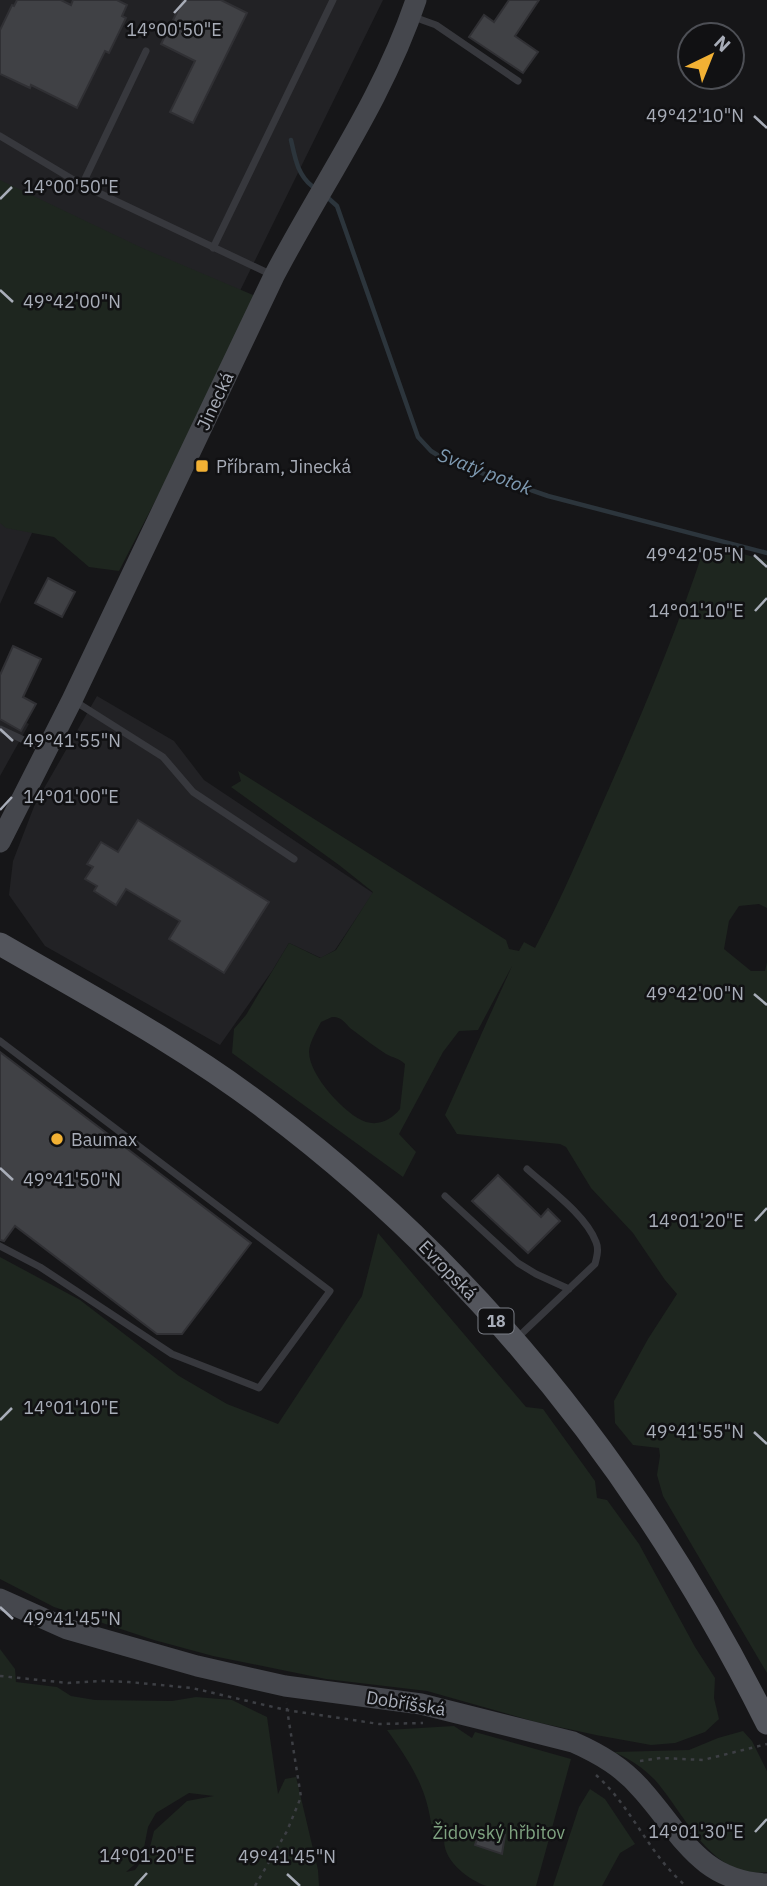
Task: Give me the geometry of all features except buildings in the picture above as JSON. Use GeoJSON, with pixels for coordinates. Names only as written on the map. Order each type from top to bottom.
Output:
{"type":"FeatureCollection","features":[{"type":"Feature","properties":{"kind":"main road","name":"Jinecká"},"geometry":{"type":"LineString","coordinates":[[0,842],[72,700],[274,276],[305,216],[372,102],[391,65],[413,8]]}},
{"type":"Feature","properties":{"kind":"main road","name":"Evropská"},"geometry":{"type":"LineString","coordinates":[[0,944],[152,1031],[267,1109],[387,1208],[515,1340],[580,1420],[663,1536],[711,1617],[767,1723]]}},
{"type":"Feature","properties":{"kind":"main road","name":"Dobříšská"},"geometry":{"type":"LineString","coordinates":[[0,1599],[67,1629],[197,1666],[285,1686],[421,1704],[573,1742],[595,1751],[615,1764],[644,1791],[694,1855],[726,1876],[767,1884]]}},
{"type":"Feature","properties":{"kind":"lane"},"geometry":{"type":"LineString","coordinates":[[213,248],[333,0]]}},
{"type":"Feature","properties":{"kind":"lane"},"geometry":{"type":"LineString","coordinates":[[413,8],[518,81]]}},
{"type":"Feature","properties":{"kind":"lane"},"geometry":{"type":"LineString","coordinates":[[82,185],[146,51]]}},
{"type":"Feature","properties":{"kind":"lane"},"geometry":{"type":"LineString","coordinates":[[0,136],[82,185],[274,276]]}},
{"type":"Feature","properties":{"kind":"lane"},"geometry":{"type":"LineString","coordinates":[[72,700],[155,751],[193,792],[293,859]]}},
{"type":"Feature","properties":{"kind":"lane"},"geometry":{"type":"LineString","coordinates":[[0,729],[47,751]]}},
{"type":"Feature","properties":{"kind":"lane"},"geometry":{"type":"LineString","coordinates":[[0,1041],[330,1291],[259,1388],[172,1354],[40,1267],[0,1246]]}},
{"type":"Feature","properties":{"kind":"lane"},"geometry":{"type":"LineString","coordinates":[[515,1340],[595,1264],[598,1254],[596,1242],[580,1218],[527,1169]]}},
{"type":"Feature","properties":{"kind":"lane"},"geometry":{"type":"LineString","coordinates":[[445,1196],[518,1263],[536,1275],[569,1289]]}},
{"type":"Feature","properties":{"kind":"path"},"geometry":{"type":"LineString","coordinates":[[0,1676],[48,1682],[129,1682],[192,1688],[286,1710],[379,1724],[422,1723]]}},
{"type":"Feature","properties":{"kind":"path"},"geometry":{"type":"LineString","coordinates":[[255,1886],[287,1831],[301,1797],[286,1710]]}},
{"type":"Feature","properties":{"kind":"path"},"geometry":{"type":"LineString","coordinates":[[615,1764],[662,1758],[703,1760],[767,1744]]}},
{"type":"Feature","properties":{"kind":"path"},"geometry":{"type":"LineString","coordinates":[[594,1773],[627,1807],[660,1857],[686,1886]]}},
{"type":"Feature","properties":{"kind":"shaded area"},"geometry":{"type":"Polygon","coordinates":[[[0,0],[383,0],[236,299],[0,188],[0,0]]]}},
{"type":"Feature","properties":{"kind":"shaded area"},"geometry":{"type":"Polygon","coordinates":[[[0,505],[36,524],[0,604],[0,505]]]}},
{"type":"Feature","properties":{"kind":"shaded area"},"geometry":{"type":"Polygon","coordinates":[[[97,696],[174,741],[204,780],[373,893],[335,950],[321,958],[289,943],[220,1045],[45,946],[9,895],[13,861],[35,804],[97,696]]]}},
{"type":"Feature","properties":{"kind":"shaded area"},"geometry":{"type":"Polygon","coordinates":[[[0,709],[29,724],[0,776],[0,709]]]}},
{"type":"Feature","properties":{"kind":"green space"},"geometry":{"type":"Polygon","coordinates":[[[0,180],[140,247],[260,298],[119,571],[89,567],[54,537],[6,528],[0,523],[0,180]]]}},
{"type":"Feature","properties":{"kind":"green space"},"geometry":{"type":"Polygon","coordinates":[[[704,549],[726,549],[767,561],[767,908],[759,904],[739,906],[729,921],[724,949],[751,971],[765,971],[767,962],[767,1673],[663,1496],[657,1475],[659,1448],[633,1445],[615,1423],[614,1401],[648,1339],[677,1294],[633,1233],[591,1188],[566,1147],[560,1144],[457,1134],[445,1115],[512,966],[478,1030],[459,1031],[443,1052],[399,1134],[416,1152],[403,1177],[232,1053],[234,1029],[246,1015],[289,943],[320,958],[336,950],[373,892],[231,787],[241,781],[238,771],[506,940],[509,949],[519,951],[524,942],[535,948],[633,732],[704,549]],[[336,1017],[321,1022],[312,1041],[309,1052],[315,1072],[339,1103],[358,1118],[371,1123],[385,1121],[400,1109],[405,1064],[382,1051],[336,1017]]]}},
{"type":"Feature","properties":{"kind":"green space"},"geometry":{"type":"Polygon","coordinates":[[[378,1233],[526,1407],[543,1409],[595,1481],[597,1498],[607,1500],[639,1544],[695,1647],[715,1678],[714,1698],[719,1719],[705,1732],[675,1743],[651,1745],[536,1722],[427,1691],[326,1679],[213,1656],[54,1607],[0,1579],[0,1257],[80,1300],[179,1376],[227,1404],[278,1424],[362,1296],[378,1233]]]}},
{"type":"Feature","properties":{"kind":"green space"},"geometry":{"type":"Polygon","coordinates":[[[0,1649],[15,1669],[16,1682],[57,1687],[71,1696],[95,1700],[172,1701],[196,1697],[232,1700],[267,1717],[278,1794],[285,1779],[296,1777],[318,1870],[319,1886],[0,1886],[0,1649]],[[189,1793],[156,1813],[148,1827],[142,1858],[126,1872],[135,1870],[149,1851],[154,1831],[187,1801],[214,1796],[189,1793]]]}},
{"type":"Feature","properties":{"kind":"green space","name":"Židovský hřbitov"},"geometry":{"type":"Polygon","coordinates":[[[454,1726],[472,1738],[475,1732],[571,1759],[536,1886],[487,1886],[479,1883],[463,1873],[450,1859],[444,1843],[445,1835],[435,1839],[419,1781],[387,1730],[454,1726]]]}},
{"type":"Feature","properties":{"kind":"green space"},"geometry":{"type":"Polygon","coordinates":[[[743,1731],[752,1741],[767,1771],[767,1872],[747,1872],[730,1866],[715,1855],[701,1841],[654,1779],[636,1764],[614,1752],[689,1750],[743,1731]]]}},
{"type":"Feature","properties":{"kind":"green space"},"geometry":{"type":"Polygon","coordinates":[[[590,1789],[605,1799],[635,1844],[620,1853],[602,1886],[553,1886],[579,1807],[590,1789]]]}},
{"type":"Feature","properties":{"kind":"waterway","name":"Svatý potok"},"geometry":{"type":"LineString","coordinates":[[291,140],[300,171],[312,186]]}},
{"type":"Feature","properties":{"kind":"waterway","name":"Svatý potok"},"geometry":{"type":"LineString","coordinates":[[327,197],[337,206],[418,437],[431,451],[447,461],[548,496],[767,553]]}},
{"type":"Feature","properties":{"kind":"place","name":"Příbram, Jinecká"},"geometry":{"type":"Point","coordinates":[202,466]}},
{"type":"Feature","properties":{"kind":"place","name":"Baumax"},"geometry":{"type":"Point","coordinates":[57,1139]}}]}
